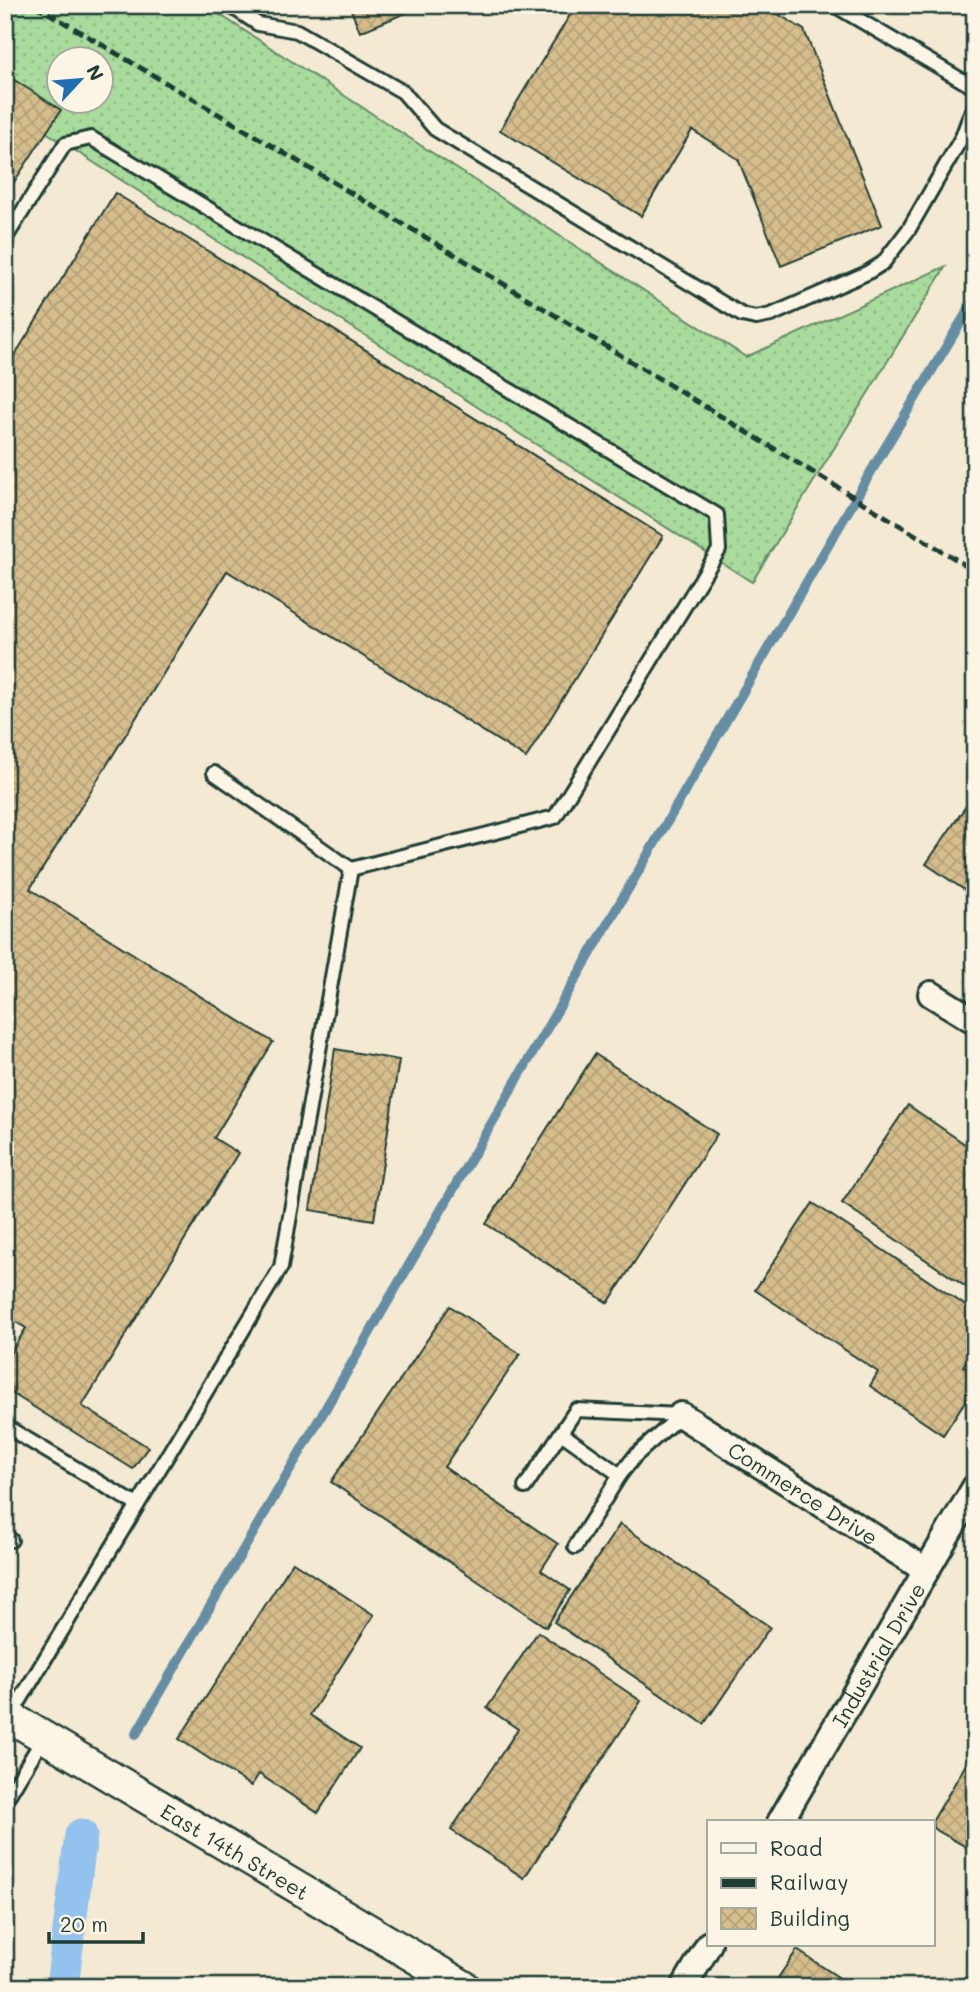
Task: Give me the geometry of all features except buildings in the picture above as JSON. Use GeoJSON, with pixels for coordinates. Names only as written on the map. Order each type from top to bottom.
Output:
{"type":"FeatureCollection","features":[{"type":"Feature","properties":{"kind":"street"},"geometry":{"type":"LineString","coordinates":[[931,994],[975,1021]]}},
{"type":"Feature","properties":{"kind":"street","name":"Commerce Drive"},"geometry":{"type":"LineString","coordinates":[[681,1415],[926,1570]]}},
{"type":"Feature","properties":{"kind":"street","name":"Industrial Drive"},"geometry":{"type":"LineString","coordinates":[[781,1820],[975,1487]]}},
{"type":"Feature","properties":{"kind":"street","name":"East 14th Street"},"geometry":{"type":"LineString","coordinates":[[8,1715],[465,1987]]}},
{"type":"Feature","properties":{"kind":"street"},"geometry":{"type":"LineString","coordinates":[[684,1987],[708,1946]]}},
{"type":"Feature","properties":{"kind":"lane"},"geometry":{"type":"LineString","coordinates":[[229,5],[258,24],[297,31],[403,92],[435,129],[730,308],[742,315],[756,318],[771,316],[867,273],[883,262],[909,229],[962,137],[975,102]]}},
{"type":"Feature","properties":{"kind":"lane"},"geometry":{"type":"LineString","coordinates":[[834,5],[975,88]]}},
{"type":"Feature","properties":{"kind":"lane"},"geometry":{"type":"LineString","coordinates":[[5,239],[65,144],[91,138],[717,515],[719,550],[555,817],[351,869],[214,772]]}},
{"type":"Feature","properties":{"kind":"lane"},"geometry":{"type":"LineString","coordinates":[[8,1715],[281,1267],[351,869]]}},
{"type":"Feature","properties":{"kind":"lane"},"geometry":{"type":"LineString","coordinates":[[525,1487],[576,1410],[681,1415]]}},
{"type":"Feature","properties":{"kind":"lane"},"geometry":{"type":"LineString","coordinates":[[575,1547],[635,1456],[681,1415]]}},
{"type":"Feature","properties":{"kind":"lane"},"geometry":{"type":"LineString","coordinates":[[5,1426],[137,1505]]}},
{"type":"Feature","properties":{"kind":"lane"},"geometry":{"type":"LineString","coordinates":[[561,1433],[620,1475]]}},
{"type":"Feature","properties":{"kind":"lane"},"geometry":{"type":"LineString","coordinates":[[5,1801],[44,1737]]}},
{"type":"Feature","properties":{"kind":"green space"},"geometry":{"type":"Polygon","coordinates":[[[5,5],[205,5],[746,357],[946,266],[752,582],[5,106],[5,5]]]}},
{"type":"Feature","properties":{"kind":"waterway"},"geometry":{"type":"LineString","coordinates":[[136,1734],[879,458],[975,299]]}},
{"type":"Feature","properties":{"kind":"waterway"},"geometry":{"type":"LineString","coordinates":[[62,1987],[81,1835]]}},
{"type":"Feature","properties":{"kind":"railway"},"geometry":{"type":"LineString","coordinates":[[35,5],[484,272],[975,571]]}}]}
